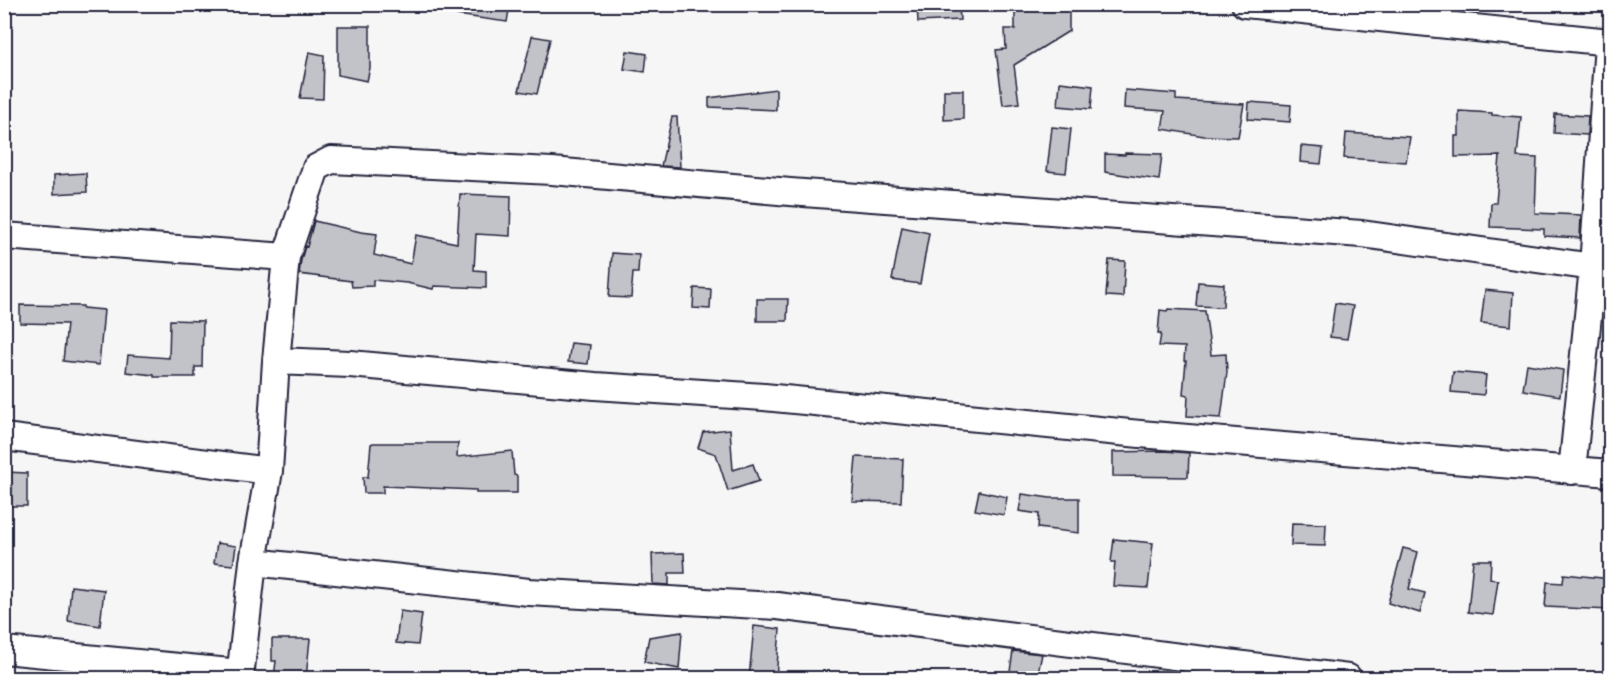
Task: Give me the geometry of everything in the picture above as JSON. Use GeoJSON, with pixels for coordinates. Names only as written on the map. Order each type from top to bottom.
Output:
{"type":"FeatureCollection","features":[{"type":"Feature","properties":{"kind":"street"},"geometry":{"type":"LineString","coordinates":[[1245,4],[1609,43],[1593,267],[1572,471]]}},
{"type":"Feature","properties":{"kind":"street"},"geometry":{"type":"LineString","coordinates":[[4,650],[240,676],[253,562],[269,471],[286,257],[316,168],[331,160],[552,171],[790,192],[1362,234],[1593,267]]}},
{"type":"Feature","properties":{"kind":"street"},"geometry":{"type":"LineString","coordinates":[[4,236],[286,257]]}},
{"type":"Feature","properties":{"kind":"street"},"geometry":{"type":"LineString","coordinates":[[276,361],[350,364],[595,386],[764,397],[1140,434],[1611,474]]}},
{"type":"Feature","properties":{"kind":"street"},"geometry":{"type":"LineString","coordinates":[[4,437],[269,471]]}},
{"type":"Feature","properties":{"kind":"street"},"geometry":{"type":"LineString","coordinates":[[253,562],[529,592],[777,606],[1348,678]]}},
{"type":"Feature","properties":{"kind":"building"},"geometry":{"type":"Polygon","coordinates":[[[457,4],[510,4],[507,22],[457,15],[457,4]]]}},
{"type":"Feature","properties":{"kind":"building"},"geometry":{"type":"Polygon","coordinates":[[[959,4],[960,20],[918,22],[917,5],[959,4]]]}},
{"type":"Feature","properties":{"kind":"building"},"geometry":{"type":"Polygon","coordinates":[[[1015,4],[1069,7],[1069,31],[1014,65],[1019,103],[1003,105],[996,50],[1006,49],[1005,29],[1015,29],[1015,4]]]}},
{"type":"Feature","properties":{"kind":"building"},"geometry":{"type":"Polygon","coordinates":[[[338,26],[370,26],[370,68],[367,81],[338,75],[338,26]]]}},
{"type":"Feature","properties":{"kind":"building"},"geometry":{"type":"Polygon","coordinates":[[[532,36],[550,39],[537,94],[519,91],[532,36]]]}},
{"type":"Feature","properties":{"kind":"building"},"geometry":{"type":"Polygon","coordinates":[[[627,51],[647,54],[645,72],[624,69],[627,51]]]}},
{"type":"Feature","properties":{"kind":"building"},"geometry":{"type":"Polygon","coordinates":[[[309,52],[324,55],[323,99],[300,98],[309,52]]]}},
{"type":"Feature","properties":{"kind":"building"},"geometry":{"type":"Polygon","coordinates":[[[1060,82],[1093,86],[1091,109],[1058,106],[1060,82]]]}},
{"type":"Feature","properties":{"kind":"building"},"geometry":{"type":"Polygon","coordinates":[[[776,89],[776,110],[709,107],[709,98],[776,89]]]}},
{"type":"Feature","properties":{"kind":"building"},"geometry":{"type":"Polygon","coordinates":[[[944,90],[963,90],[963,119],[944,120],[944,90]]]}},
{"type":"Feature","properties":{"kind":"building"},"geometry":{"type":"Polygon","coordinates":[[[1125,90],[1176,94],[1176,100],[1244,104],[1238,137],[1204,136],[1162,129],[1165,111],[1124,108],[1125,90]]]}},
{"type":"Feature","properties":{"kind":"building"},"geometry":{"type":"Polygon","coordinates":[[[1249,102],[1291,105],[1290,122],[1248,119],[1249,102]]]}},
{"type":"Feature","properties":{"kind":"building"},"geometry":{"type":"Polygon","coordinates":[[[1459,111],[1521,117],[1517,157],[1537,158],[1535,213],[1581,215],[1580,238],[1544,236],[1544,229],[1490,227],[1491,203],[1496,203],[1500,156],[1455,157],[1455,136],[1459,136],[1459,111]]]}},
{"type":"Feature","properties":{"kind":"building"},"geometry":{"type":"Polygon","coordinates":[[[1555,114],[1588,116],[1587,135],[1554,133],[1555,114]]]}},
{"type":"Feature","properties":{"kind":"building"},"geometry":{"type":"Polygon","coordinates":[[[672,117],[677,117],[680,167],[661,166],[672,117]]]}},
{"type":"Feature","properties":{"kind":"building"},"geometry":{"type":"Polygon","coordinates":[[[1052,127],[1071,129],[1066,173],[1047,171],[1052,127]]]}},
{"type":"Feature","properties":{"kind":"building"},"geometry":{"type":"Polygon","coordinates":[[[1346,133],[1410,137],[1406,162],[1344,158],[1346,133]]]}},
{"type":"Feature","properties":{"kind":"building"},"geometry":{"type":"Polygon","coordinates":[[[1301,146],[1323,148],[1321,164],[1300,162],[1301,146]]]}},
{"type":"Feature","properties":{"kind":"building"},"geometry":{"type":"Polygon","coordinates":[[[1125,153],[1162,154],[1159,180],[1105,172],[1105,154],[1125,155],[1125,153]]]}},
{"type":"Feature","properties":{"kind":"building"},"geometry":{"type":"Polygon","coordinates":[[[86,173],[87,192],[54,194],[54,175],[86,173]]]}},
{"type":"Feature","properties":{"kind":"building"},"geometry":{"type":"Polygon","coordinates":[[[460,194],[511,196],[510,236],[476,234],[474,270],[486,271],[486,288],[434,286],[433,289],[407,283],[373,280],[373,286],[352,287],[351,281],[299,274],[301,260],[314,221],[377,234],[374,255],[411,264],[416,235],[457,243],[460,194]]]}},
{"type":"Feature","properties":{"kind":"building"},"geometry":{"type":"Polygon","coordinates":[[[902,227],[929,233],[920,284],[892,280],[902,227]]]}},
{"type":"Feature","properties":{"kind":"building"},"geometry":{"type":"Polygon","coordinates":[[[612,253],[639,255],[638,273],[633,273],[631,298],[609,297],[612,253]]]}},
{"type":"Feature","properties":{"kind":"building"},"geometry":{"type":"Polygon","coordinates":[[[1109,260],[1125,261],[1123,297],[1106,296],[1109,260]]]}},
{"type":"Feature","properties":{"kind":"building"},"geometry":{"type":"Polygon","coordinates":[[[1198,282],[1224,284],[1223,307],[1196,306],[1198,282]]]}},
{"type":"Feature","properties":{"kind":"building"},"geometry":{"type":"Polygon","coordinates":[[[694,288],[711,289],[710,309],[693,308],[694,288]]]}},
{"type":"Feature","properties":{"kind":"building"},"geometry":{"type":"Polygon","coordinates":[[[1485,290],[1513,293],[1511,326],[1481,323],[1485,290]]]}},
{"type":"Feature","properties":{"kind":"building"},"geometry":{"type":"Polygon","coordinates":[[[757,299],[788,299],[787,321],[757,321],[757,299]]]}},
{"type":"Feature","properties":{"kind":"building"},"geometry":{"type":"Polygon","coordinates":[[[1335,303],[1353,306],[1347,339],[1330,337],[1335,303]]]}},
{"type":"Feature","properties":{"kind":"building"},"geometry":{"type":"Polygon","coordinates":[[[20,305],[83,306],[83,308],[104,310],[99,365],[63,361],[67,324],[20,323],[20,305]]]}},
{"type":"Feature","properties":{"kind":"building"},"geometry":{"type":"Polygon","coordinates":[[[1168,309],[1205,311],[1211,355],[1226,354],[1227,372],[1221,418],[1187,416],[1188,395],[1183,394],[1185,347],[1159,346],[1160,310],[1167,311],[1168,309]]]}},
{"type":"Feature","properties":{"kind":"building"},"geometry":{"type":"Polygon","coordinates":[[[170,320],[203,321],[202,367],[195,367],[195,377],[154,377],[154,375],[126,372],[128,355],[169,358],[170,320]]]}},
{"type":"Feature","properties":{"kind":"building"},"geometry":{"type":"Polygon","coordinates":[[[571,343],[590,345],[588,364],[568,362],[571,343]]]}},
{"type":"Feature","properties":{"kind":"building"},"geometry":{"type":"Polygon","coordinates":[[[1527,364],[1563,370],[1560,396],[1523,390],[1527,364]]]}},
{"type":"Feature","properties":{"kind":"building"},"geometry":{"type":"Polygon","coordinates":[[[1453,372],[1486,375],[1484,395],[1451,392],[1453,372]]]}},
{"type":"Feature","properties":{"kind":"building"},"geometry":{"type":"Polygon","coordinates":[[[730,429],[733,470],[753,464],[759,481],[728,491],[716,454],[698,448],[703,432],[730,429]]]}},
{"type":"Feature","properties":{"kind":"building"},"geometry":{"type":"Polygon","coordinates":[[[458,443],[457,457],[512,451],[514,475],[517,476],[517,493],[476,493],[476,490],[383,486],[383,493],[364,493],[363,477],[368,477],[371,444],[458,443]]]}},
{"type":"Feature","properties":{"kind":"building"},"geometry":{"type":"Polygon","coordinates":[[[1113,452],[1189,453],[1188,477],[1113,476],[1113,452]]]}},
{"type":"Feature","properties":{"kind":"building"},"geometry":{"type":"Polygon","coordinates":[[[856,457],[903,459],[901,502],[852,501],[856,457]]]}},
{"type":"Feature","properties":{"kind":"building"},"geometry":{"type":"Polygon","coordinates":[[[5,472],[27,473],[27,506],[5,506],[5,472]]]}},
{"type":"Feature","properties":{"kind":"building"},"geometry":{"type":"Polygon","coordinates":[[[979,491],[1007,497],[1004,515],[975,510],[979,491]]]}},
{"type":"Feature","properties":{"kind":"building"},"geometry":{"type":"Polygon","coordinates":[[[1022,494],[1050,498],[1079,498],[1079,533],[1038,528],[1039,514],[1019,511],[1022,494]]]}},
{"type":"Feature","properties":{"kind":"building"},"geometry":{"type":"Polygon","coordinates":[[[1292,523],[1326,524],[1325,546],[1291,545],[1292,523]]]}},
{"type":"Feature","properties":{"kind":"building"},"geometry":{"type":"Polygon","coordinates":[[[1114,539],[1153,543],[1148,588],[1113,586],[1115,562],[1111,562],[1114,539]]]}},
{"type":"Feature","properties":{"kind":"building"},"geometry":{"type":"Polygon","coordinates":[[[217,543],[236,546],[233,565],[214,563],[217,543]]]}},
{"type":"Feature","properties":{"kind":"building"},"geometry":{"type":"Polygon","coordinates":[[[1403,548],[1418,552],[1409,589],[1425,593],[1420,613],[1388,603],[1403,548]]]}},
{"type":"Feature","properties":{"kind":"building"},"geometry":{"type":"Polygon","coordinates":[[[684,553],[685,573],[669,573],[669,585],[653,584],[652,554],[684,553]]]}},
{"type":"Feature","properties":{"kind":"building"},"geometry":{"type":"Polygon","coordinates":[[[1473,560],[1491,560],[1490,579],[1498,580],[1493,615],[1468,612],[1473,560]]]}},
{"type":"Feature","properties":{"kind":"building"},"geometry":{"type":"Polygon","coordinates":[[[1564,574],[1611,579],[1611,610],[1545,607],[1547,582],[1563,583],[1564,574]]]}},
{"type":"Feature","properties":{"kind":"building"},"geometry":{"type":"Polygon","coordinates":[[[71,586],[104,590],[100,626],[68,621],[71,586]]]}},
{"type":"Feature","properties":{"kind":"building"},"geometry":{"type":"Polygon","coordinates":[[[400,611],[422,614],[418,645],[396,643],[400,611]]]}},
{"type":"Feature","properties":{"kind":"building"},"geometry":{"type":"Polygon","coordinates":[[[754,626],[780,629],[776,678],[749,678],[754,626]]]}},
{"type":"Feature","properties":{"kind":"building"},"geometry":{"type":"Polygon","coordinates":[[[682,632],[679,669],[644,662],[649,637],[682,632]]]}},
{"type":"Feature","properties":{"kind":"building"},"geometry":{"type":"Polygon","coordinates":[[[272,639],[310,639],[306,678],[274,678],[276,661],[272,661],[272,639]]]}},
{"type":"Feature","properties":{"kind":"building"},"geometry":{"type":"Polygon","coordinates":[[[1013,651],[1042,654],[1037,678],[1009,678],[1013,651]]]}}]}
